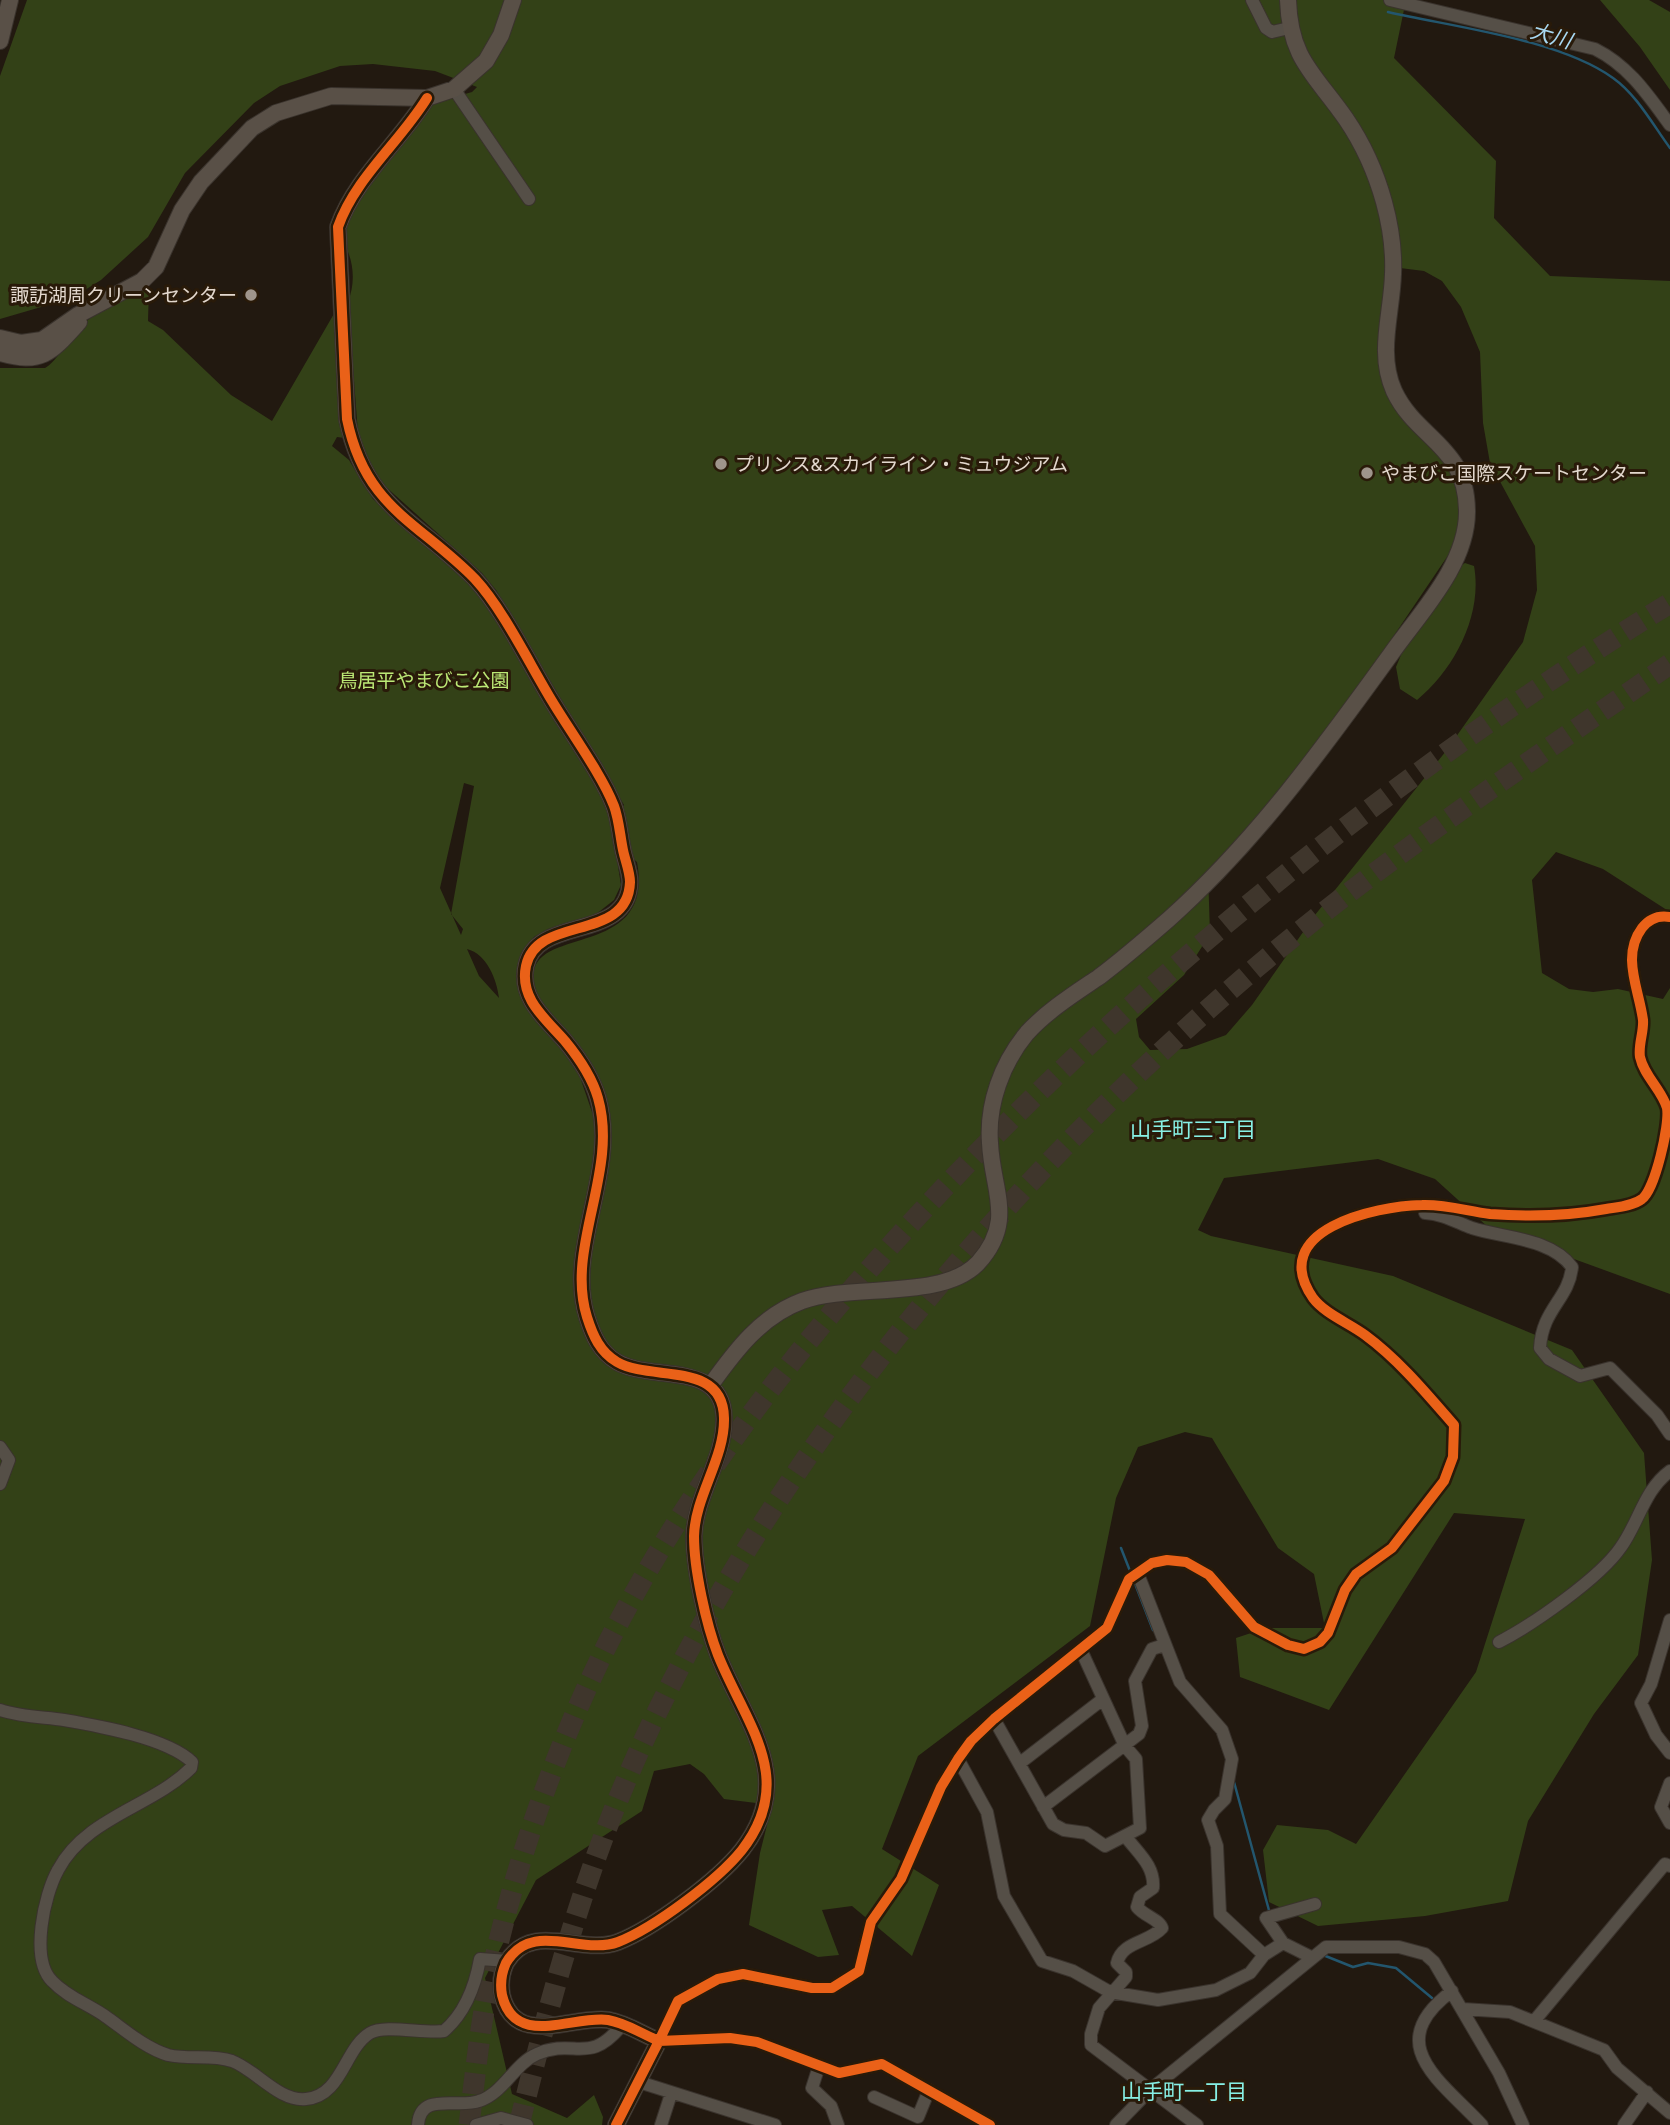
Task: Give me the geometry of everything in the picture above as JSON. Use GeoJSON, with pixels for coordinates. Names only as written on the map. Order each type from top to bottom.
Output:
{"type":"FeatureCollection","features":[{"type":"Feature","properties":{"kind":"street"},"geometry":{"type":"LineString","coordinates":[[0,41],[10,0]]}},
{"type":"Feature","properties":{"kind":"street"},"geometry":{"type":"LineString","coordinates":[[0,338],[21,343],[42,340],[89,309],[131,288],[156,267],[183,210],[201,182],[252,128],[268,118],[302,103],[331,96],[427,98],[454,89],[486,61],[501,35],[513,0]]}},
{"type":"Feature","properties":{"kind":"street"},"geometry":{"type":"LineString","coordinates":[[1252,0],[1266,28],[1272,32],[1289,25]]}},
{"type":"Feature","properties":{"kind":"street"},"geometry":{"type":"LineString","coordinates":[[710,1386],[753,1332],[774,1315],[799,1302],[836,1292],[926,1285],[952,1279],[974,1267],[993,1243],[999,1222],[1000,1199],[989,1144],[990,1121],[1000,1080],[1017,1046],[1042,1018],[1112,967],[1172,916],[1277,808],[1321,753],[1460,553],[1467,508],[1459,470],[1440,442],[1403,406],[1394,391],[1385,362],[1394,272],[1383,199],[1362,146],[1347,120],[1308,70],[1289,25],[1288,0]]}},
{"type":"Feature","properties":{"kind":"street"},"geometry":{"type":"LineString","coordinates":[[1390,0],[1595,49],[1619,64],[1640,83],[1670,125]]}},
{"type":"Feature","properties":{"kind":"street"},"geometry":{"type":"LineString","coordinates":[[454,89],[529,200]]}},
{"type":"Feature","properties":{"kind":"street"},"geometry":{"type":"LineString","coordinates":[[427,98],[410,127],[345,206],[338,227],[347,419],[353,447],[373,486],[486,593],[615,807],[630,881],[626,899],[615,914],[600,923],[552,936],[538,944],[528,958],[525,986],[536,1010],[585,1069],[598,1098],[604,1153],[581,1278],[585,1311],[594,1337],[603,1352],[621,1365],[643,1371],[693,1377],[710,1386],[723,1408],[724,1424],[694,1530],[696,1559],[709,1628],[718,1656],[765,1758],[768,1787],[761,1815],[744,1848],[717,1876],[691,1897],[627,1938],[599,1947],[539,1940],[518,1949],[501,1976],[502,1993],[509,2011],[521,2022],[541,2028],[587,2020],[623,2024],[659,2041],[730,2038],[757,2042],[839,2073],[882,2064],[990,2125]]}},
{"type":"Feature","properties":{"kind":"street"},"geometry":{"type":"LineString","coordinates":[[0,353],[24,359],[45,356],[58,346],[89,309]]}},
{"type":"Feature","properties":{"kind":"street"},"geometry":{"type":"LineString","coordinates":[[615,2125],[678,2001],[718,1979],[743,1974],[812,1988],[832,1988],[859,1971],[871,1922],[901,1879],[941,1787],[958,1759],[971,1741],[994,1719],[1107,1629],[1129,1579],[1152,1563],[1167,1560],[1194,1566],[1209,1575],[1254,1627],[1288,1645],[1304,1649],[1320,1642],[1328,1633],[1345,1590],[1356,1574],[1386,1554],[1444,1480],[1453,1457],[1454,1425],[1395,1361],[1365,1335],[1314,1299],[1304,1280],[1301,1264],[1305,1249],[1329,1227],[1360,1216],[1400,1207],[1423,1205],[1489,1213],[1563,1215],[1630,1205],[1642,1199],[1652,1184],[1667,1122],[1667,1107],[1640,1055],[1643,1023],[1631,961],[1632,949],[1645,925],[1654,918],[1670,917]]}},
{"type":"Feature","properties":{"kind":"street"},"geometry":{"type":"LineString","coordinates":[[1400,1207],[1409,1212],[1440,1214],[1473,1228],[1532,1242],[1568,1261],[1572,1268],[1571,1280],[1545,1319],[1540,1348],[1549,1359],[1580,1376],[1611,1367],[1657,1415],[1670,1434]]}},
{"type":"Feature","properties":{"kind":"street"},"geometry":{"type":"LineString","coordinates":[[0,1447],[9,1461],[0,1484]]}},
{"type":"Feature","properties":{"kind":"street"},"geometry":{"type":"LineString","coordinates":[[1499,1642],[1522,1630],[1611,1559],[1631,1531],[1653,1488],[1670,1471]]}},
{"type":"Feature","properties":{"kind":"street"},"geometry":{"type":"LineString","coordinates":[[1138,1574],[1180,1682],[1222,1730],[1232,1759],[1226,1799],[1213,1810],[1209,1820],[1217,1846],[1220,1914],[1264,1955]]}},
{"type":"Feature","properties":{"kind":"street"},"geometry":{"type":"LineString","coordinates":[[1670,1620],[1651,1684],[1641,1703],[1656,1735],[1670,1754]]}},
{"type":"Feature","properties":{"kind":"street"},"geometry":{"type":"LineString","coordinates":[[1043,1807],[1139,1734],[1142,1726],[1135,1681],[1152,1649],[1164,1645]]}},
{"type":"Feature","properties":{"kind":"street"},"geometry":{"type":"LineString","coordinates":[[994,1719],[1053,1824],[1064,1830],[1086,1833],[1105,1846],[1140,1828],[1136,1759],[1125,1746],[1081,1650]]}},
{"type":"Feature","properties":{"kind":"street"},"geometry":{"type":"LineString","coordinates":[[1020,1763],[1103,1699]]}},
{"type":"Feature","properties":{"kind":"street"},"geometry":{"type":"LineString","coordinates":[[0,1710],[109,1729],[171,1748],[192,1762],[191,1768],[181,1778],[121,1812],[72,1850],[58,1868],[48,1892],[42,1923],[41,1963],[52,1981],[152,2049],[172,2056],[214,2057],[231,2061],[288,2096],[312,2098],[329,2088],[357,2043],[373,2031],[444,2031],[456,2021],[469,1996],[480,1959],[508,1961]]}},
{"type":"Feature","properties":{"kind":"street"},"geometry":{"type":"LineString","coordinates":[[958,1759],[987,1812],[1004,1896],[1042,1961],[1073,1971],[1110,1992],[1157,2000],[1204,1994],[1250,1973],[1264,1955],[1283,1943]]}},
{"type":"Feature","properties":{"kind":"street"},"geometry":{"type":"LineString","coordinates":[[1670,1783],[1664,1792],[1661,1807],[1670,1823]]}},
{"type":"Feature","properties":{"kind":"street"},"geometry":{"type":"LineString","coordinates":[[1126,1837],[1148,1864],[1154,1880],[1153,1888],[1140,1897],[1138,1907],[1145,1916],[1158,1921],[1162,1928],[1122,1952],[1117,1963],[1126,1972],[1126,1977],[1120,1987],[1110,1992],[1095,2019],[1091,2045],[1197,2125]]}},
{"type":"Feature","properties":{"kind":"street"},"geometry":{"type":"LineString","coordinates":[[1535,2020],[1668,1863]]}},
{"type":"Feature","properties":{"kind":"street"},"geometry":{"type":"LineString","coordinates":[[1311,1957],[1283,1943],[1266,1918],[1315,1904]]}},
{"type":"Feature","properties":{"kind":"street"},"geometry":{"type":"LineString","coordinates":[[1115,2125],[1150,2090],[1326,1947],[1411,1950],[1425,1954],[1434,1962],[1499,2073],[1523,2125]]}},
{"type":"Feature","properties":{"kind":"street"},"geometry":{"type":"LineString","coordinates":[[1452,1991],[1423,2017],[1418,2044],[1423,2062],[1482,2125]]}},
{"type":"Feature","properties":{"kind":"street"},"geometry":{"type":"LineString","coordinates":[[1463,2009],[1510,2011],[1604,2050],[1617,2068],[1670,2113]]}},
{"type":"Feature","properties":{"kind":"street"},"geometry":{"type":"LineString","coordinates":[[418,2125],[425,2107],[434,2102],[479,2102],[493,2094],[535,2055],[562,2049],[589,2050],[598,2047],[611,2039],[623,2024]]}},
{"type":"Feature","properties":{"kind":"street"},"geometry":{"type":"LineString","coordinates":[[819,2066],[812,2088],[831,2106],[838,2125]]}},
{"type":"Feature","properties":{"kind":"street"},"geometry":{"type":"LineString","coordinates":[[639,2082],[775,2125]]}},
{"type":"Feature","properties":{"kind":"street"},"geometry":{"type":"LineString","coordinates":[[874,2097],[918,2118],[929,2090]]}},
{"type":"Feature","properties":{"kind":"street"},"geometry":{"type":"LineString","coordinates":[[1631,2122],[1647,2092]]}},
{"type":"Feature","properties":{"kind":"street"},"geometry":{"type":"LineString","coordinates":[[661,2125],[671,2094]]}},
{"type":"Feature","properties":{"kind":"street"},"geometry":{"type":"LineString","coordinates":[[476,2125],[501,2118],[527,2125]]}},
{"type":"Feature","properties":{"kind":"green space","name":"鳥居平やまびこ公園"},"geometry":{"type":"Polygon","coordinates":[[[27,0],[1406,0],[1394,58],[1496,161],[1494,218],[1550,276],[1670,281],[1670,912],[1603,869],[1556,852],[1532,880],[1542,973],[1569,989],[1593,992],[1618,989],[1663,999],[1670,988],[1670,1294],[1489,1228],[1435,1179],[1378,1159],[1224,1178],[1198,1230],[1211,1236],[1393,1276],[1572,1350],[1644,1453],[1652,1560],[1638,1655],[1594,1714],[1528,1821],[1508,1901],[1425,1916],[1318,1926],[1269,1902],[1263,1850],[1277,1825],[1328,1830],[1356,1844],[1476,1672],[1525,1519],[1454,1513],[1329,1710],[1240,1677],[1236,1638],[1266,1628],[1325,1628],[1314,1574],[1278,1548],[1212,1438],[1185,1432],[1138,1447],[1116,1498],[1090,1626],[918,1756],[882,1849],[939,1885],[912,1956],[852,1906],[822,1910],[839,1955],[818,1957],[749,1925],[760,1853],[772,1805],[724,1799],[704,1774],[690,1764],[654,1771],[642,1811],[536,1880],[485,1978],[512,2094],[567,2118],[594,2095],[603,2117],[602,2125],[0,2125],[0,368],[45,368],[57,357],[76,331],[92,317],[149,288],[148,321],[163,330],[231,395],[272,421],[335,312],[345,438],[337,437],[332,446],[349,460],[373,499],[472,585],[487,603],[608,803],[621,885],[614,900],[595,915],[548,929],[534,937],[519,959],[517,973],[524,1005],[565,1050],[579,1074],[592,1112],[604,1119],[609,1116],[608,1108],[591,1063],[539,998],[534,973],[542,957],[559,947],[605,931],[625,918],[637,896],[637,862],[631,857],[620,810],[624,805],[496,590],[482,573],[386,487],[364,458],[358,433],[348,302],[352,270],[342,241],[351,206],[427,105],[472,92],[477,87],[435,71],[373,64],[340,66],[280,86],[254,103],[185,173],[148,237],[101,280],[72,298],[0,319],[0,76],[27,0]],[[1400,268],[1392,283],[1378,334],[1380,368],[1392,400],[1433,445],[1450,471],[1459,514],[1453,548],[1349,702],[1243,835],[1208,871],[1210,934],[1184,975],[1136,1019],[1139,1037],[1150,1050],[1187,1049],[1226,1035],[1252,1005],[1315,915],[1446,751],[1523,642],[1537,590],[1535,546],[1490,463],[1483,423],[1480,352],[1461,307],[1442,281],[1424,271],[1400,268]],[[464,783],[440,888],[451,913],[474,786],[464,783]],[[452,916],[461,935],[463,929],[452,916]],[[467,949],[479,976],[499,998],[490,969],[480,956],[467,949]]]}},
{"type":"Feature","properties":{"kind":"green space"},"geometry":{"type":"Polygon","coordinates":[[[1600,0],[1649,0],[1670,12],[1670,90],[1640,47],[1600,0]]]}},
{"type":"Feature","properties":{"kind":"green space"},"geometry":{"type":"Polygon","coordinates":[[[1465,563],[1474,566],[1476,585],[1470,622],[1454,657],[1417,700],[1400,689],[1396,667],[1408,638],[1451,572],[1465,563]]]}},
{"type":"Feature","properties":{"kind":"waterway","name":"大川"},"geometry":{"type":"LineString","coordinates":[[1388,12],[1505,36],[1564,53],[1590,65],[1613,78],[1630,93],[1670,148]]}},
{"type":"Feature","properties":{"kind":"waterway"},"geometry":{"type":"LineString","coordinates":[[1121,1548],[1130,1571]]}},
{"type":"Feature","properties":{"kind":"waterway"},"geometry":{"type":"LineString","coordinates":[[1134,1581],[1153,1630]]}},
{"type":"Feature","properties":{"kind":"waterway"},"geometry":{"type":"LineString","coordinates":[[1234,1782],[1270,1914]]}},
{"type":"Feature","properties":{"kind":"waterway"},"geometry":{"type":"LineString","coordinates":[[1323,1955],[1353,1967],[1368,1963],[1396,1968],[1432,1998]]}},
{"type":"Feature","properties":{"kind":"tunnel"},"geometry":{"type":"LineString","coordinates":[[469,2125],[489,1985],[510,1897],[538,1810],[570,1725],[608,1643],[643,1578],[682,1514],[768,1392],[862,1277],[912,1222],[1043,1088],[1126,1010],[1299,864],[1389,795],[1574,664],[1670,603]]}},
{"type":"Feature","properties":{"kind":"tunnel"},"geometry":{"type":"LineString","coordinates":[[519,2125],[550,2006],[585,1889],[613,1812],[671,1684],[741,1559],[821,1438],[909,1321],[1005,1210],[1106,1105],[1211,1006],[1319,916],[1405,851],[1670,664]]}},
{"type":"Feature","properties":{"kind":"cycle path"},"geometry":{"type":"LineString","coordinates":[[427,98],[355,192],[338,227],[347,419],[355,449],[380,493],[396,511],[475,579],[496,606],[594,767],[616,811],[630,878],[625,901],[614,914],[547,940],[534,950],[526,966],[526,989],[536,1008],[580,1061],[598,1098],[603,1126],[602,1154],[582,1264],[582,1291],[587,1317],[595,1337],[606,1353],[617,1362],[631,1368],[699,1380],[712,1388],[721,1400],[723,1433],[699,1506],[694,1536],[696,1564],[705,1612],[718,1655],[752,1728],[766,1775],[766,1799],[758,1824],[742,1850],[718,1875],[684,1902],[649,1926],[618,1942],[604,1945],[558,1941],[529,1943],[517,1950],[506,1963],[501,1979],[502,1995],[509,2011],[519,2021],[547,2026],[608,2020],[659,2041],[616,2125]]}},
{"type":"Feature","properties":{"kind":"cycle path"},"geometry":{"type":"LineString","coordinates":[[990,2125],[882,2064],[839,2073],[757,2042],[730,2038],[659,2041],[678,2001],[718,1979],[743,1974],[812,1988],[832,1988],[859,1971],[871,1922],[901,1879],[941,1787],[958,1759],[971,1741],[994,1719],[1107,1628],[1129,1579],[1152,1563],[1167,1560],[1186,1562],[1209,1575],[1254,1627],[1288,1645],[1304,1649],[1320,1642],[1328,1633],[1345,1590],[1356,1574],[1392,1548],[1444,1481],[1453,1457],[1454,1425],[1389,1355],[1365,1335],[1318,1304],[1302,1275],[1304,1255],[1314,1239],[1332,1226],[1354,1217],[1402,1206],[1431,1205],[1490,1214],[1548,1215],[1620,1207],[1642,1199],[1652,1183],[1664,1141],[1667,1108],[1640,1057],[1643,1020],[1633,973],[1633,950],[1645,925],[1658,917],[1670,917]]}},
{"type":"Feature","properties":{"kind":"place","name":"諏訪湖周クリーンセンター"},"geometry":{"type":"Point","coordinates":[251,295]}},
{"type":"Feature","properties":{"kind":"place","name":"プリンス&スカイライン・ミュウジアム"},"geometry":{"type":"Point","coordinates":[721,464]}},
{"type":"Feature","properties":{"kind":"place","name":"やまびこ国際スケートセンター"},"geometry":{"type":"Point","coordinates":[1367,473]}},
{"type":"Feature","properties":{"kind":"district","name":"山手町三丁目"},"geometry":{"type":"Point","coordinates":[1193,1130]}},
{"type":"Feature","properties":{"kind":"district","name":"山手町一丁目"},"geometry":{"type":"Point","coordinates":[1184,2092]}}]}
